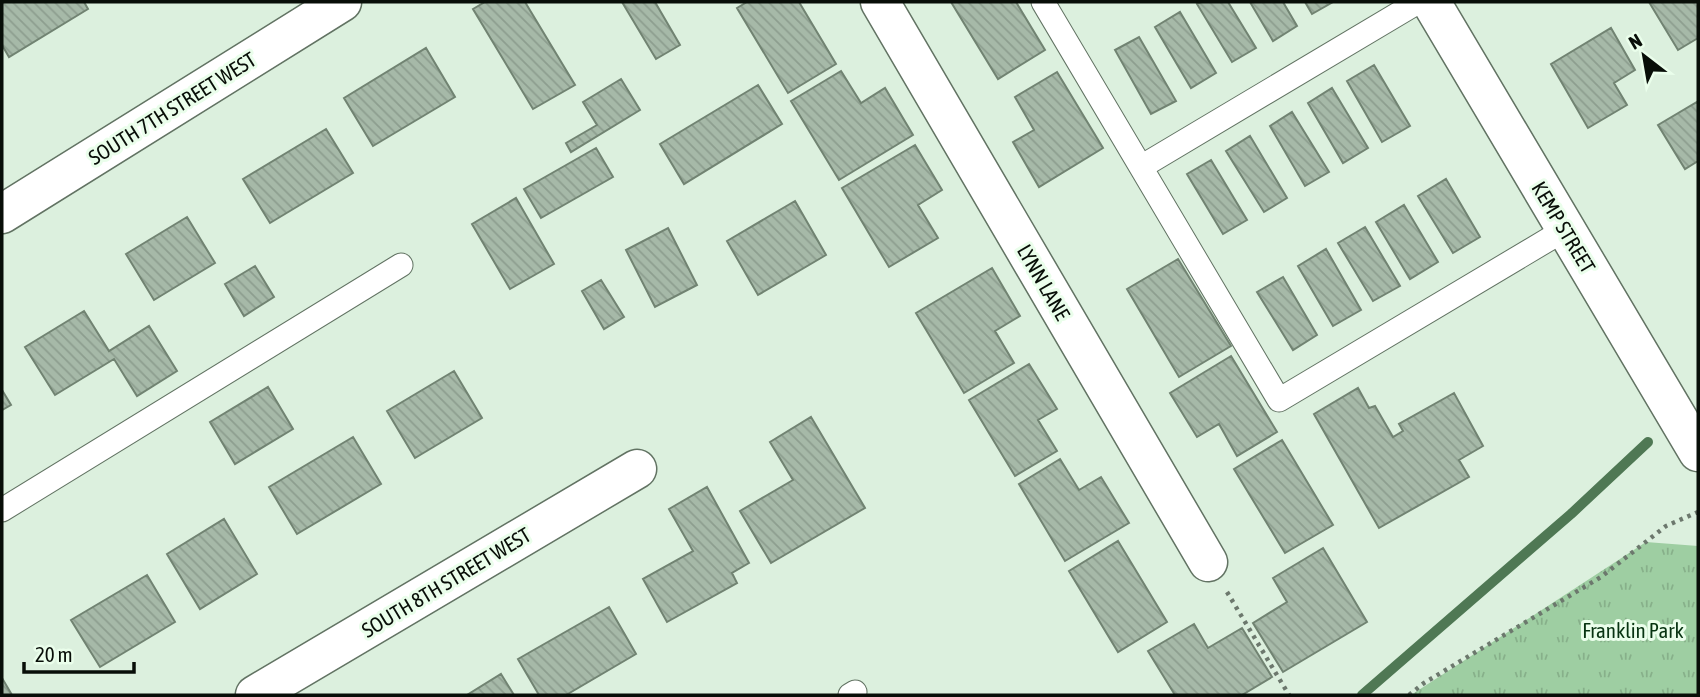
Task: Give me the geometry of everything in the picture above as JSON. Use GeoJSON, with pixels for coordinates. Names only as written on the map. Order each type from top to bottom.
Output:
{"type":"FeatureCollection","features":[{"type":"Feature","properties":{"kind":"street","name":"SOUTH 7TH STREET WEST"},"geometry":{"type":"LineString","coordinates":[[2,214],[342,2]]}},
{"type":"Feature","properties":{"kind":"street","name":"LYNN LANE"},"geometry":{"type":"LineString","coordinates":[[880,2],[1208,562]]}},
{"type":"Feature","properties":{"kind":"street","name":"KEMP STREET"},"geometry":{"type":"LineString","coordinates":[[1431,2],[1698,452]]}},
{"type":"Feature","properties":{"kind":"street","name":"SOUTH 8TH STREET WEST"},"geometry":{"type":"LineString","coordinates":[[255,695],[637,469]]}},
{"type":"Feature","properties":{"kind":"lane"},"geometry":{"type":"LineString","coordinates":[[1043,2],[1279,400],[1566,229]]}},
{"type":"Feature","properties":{"kind":"lane"},"geometry":{"type":"LineString","coordinates":[[1141,167],[1418,2]]}},
{"type":"Feature","properties":{"kind":"lane"},"geometry":{"type":"LineString","coordinates":[[2,510],[401,265]]}},
{"type":"Feature","properties":{"kind":"path"},"geometry":{"type":"LineString","coordinates":[[1409,695],[1424,683],[1601,577],[1666,526],[1698,512]]}},
{"type":"Feature","properties":{"kind":"path"},"geometry":{"type":"LineString","coordinates":[[1208,562],[1289,695]]}},
{"type":"Feature","properties":{"kind":"green space","name":"Franklin Park"},"geometry":{"type":"Polygon","coordinates":[[[1646,542],[1698,546],[1698,695],[1411,695],[1646,542]]]}},
{"type":"Feature","properties":{"kind":"building"},"geometry":{"type":"Polygon","coordinates":[[[4,2],[84,2],[88,9],[9,57],[2,45],[4,2]]]}},
{"type":"Feature","properties":{"kind":"building"},"geometry":{"type":"Polygon","coordinates":[[[485,2],[525,2],[575,85],[533,109],[473,9],[485,2]]]}},
{"type":"Feature","properties":{"kind":"building"},"geometry":{"type":"Polygon","coordinates":[[[622,2],[655,2],[680,45],[656,59],[622,2]]]}},
{"type":"Feature","properties":{"kind":"building"},"geometry":{"type":"Polygon","coordinates":[[[747,2],[799,2],[836,64],[788,93],[737,8],[747,2]]]}},
{"type":"Feature","properties":{"kind":"building"},"geometry":{"type":"Polygon","coordinates":[[[951,2],[1016,2],[1045,50],[998,79],[951,2]]]}},
{"type":"Feature","properties":{"kind":"building"},"geometry":{"type":"Polygon","coordinates":[[[1228,2],[1256,48],[1232,62],[1197,4],[1228,2]]]}},
{"type":"Feature","properties":{"kind":"building"},"geometry":{"type":"Polygon","coordinates":[[[1250,2],[1283,2],[1297,26],[1273,41],[1250,2]]]}},
{"type":"Feature","properties":{"kind":"building"},"geometry":{"type":"Polygon","coordinates":[[[1305,2],[1333,2],[1312,14],[1305,2]]]}},
{"type":"Feature","properties":{"kind":"building"},"geometry":{"type":"Polygon","coordinates":[[[1649,2],[1698,2],[1698,38],[1678,50],[1649,2]]]}},
{"type":"Feature","properties":{"kind":"building"},"geometry":{"type":"Polygon","coordinates":[[[1180,12],[1216,73],[1191,88],[1155,27],[1180,12]]]}},
{"type":"Feature","properties":{"kind":"building"},"geometry":{"type":"Polygon","coordinates":[[[1611,28],[1635,70],[1614,83],[1627,105],[1588,128],[1551,64],[1611,28]]]}},
{"type":"Feature","properties":{"kind":"building"},"geometry":{"type":"Polygon","coordinates":[[[1139,37],[1176,101],[1151,114],[1115,50],[1139,37]]]}},
{"type":"Feature","properties":{"kind":"building"},"geometry":{"type":"Polygon","coordinates":[[[426,48],[455,97],[373,146],[344,98],[426,48]]]}},
{"type":"Feature","properties":{"kind":"building"},"geometry":{"type":"Polygon","coordinates":[[[1374,65],[1410,126],[1382,142],[1347,81],[1374,65]]]}},
{"type":"Feature","properties":{"kind":"building"},"geometry":{"type":"Polygon","coordinates":[[[841,71],[861,103],[885,88],[913,135],[839,180],[791,101],[841,71]]]}},
{"type":"Feature","properties":{"kind":"building"},"geometry":{"type":"Polygon","coordinates":[[[1057,72],[1103,148],[1039,187],[1013,142],[1034,130],[1015,97],[1057,72]]]}},
{"type":"Feature","properties":{"kind":"building"},"geometry":{"type":"Polygon","coordinates":[[[621,79],[640,110],[571,152],[566,143],[597,125],[583,102],[621,79]]]}},
{"type":"Feature","properties":{"kind":"building"},"geometry":{"type":"Polygon","coordinates":[[[758,85],[782,124],[684,184],[660,144],[758,85]]]}},
{"type":"Feature","properties":{"kind":"building"},"geometry":{"type":"Polygon","coordinates":[[[1332,88],[1368,148],[1343,163],[1308,103],[1332,88]]]}},
{"type":"Feature","properties":{"kind":"building"},"geometry":{"type":"Polygon","coordinates":[[[1697,102],[1698,161],[1685,169],[1658,125],[1697,102]]]}},
{"type":"Feature","properties":{"kind":"building"},"geometry":{"type":"Polygon","coordinates":[[[1292,112],[1329,172],[1305,186],[1270,126],[1292,112]]]}},
{"type":"Feature","properties":{"kind":"building"},"geometry":{"type":"Polygon","coordinates":[[[326,129],[353,173],[270,223],[243,179],[326,129]]]}},
{"type":"Feature","properties":{"kind":"building"},"geometry":{"type":"Polygon","coordinates":[[[1250,136],[1287,198],[1264,212],[1226,151],[1250,136]]]}},
{"type":"Feature","properties":{"kind":"building"},"geometry":{"type":"Polygon","coordinates":[[[915,145],[942,190],[918,205],[938,238],[889,267],[842,188],[915,145]]]}},
{"type":"Feature","properties":{"kind":"building"},"geometry":{"type":"Polygon","coordinates":[[[596,148],[613,177],[541,218],[524,189],[596,148]]]}},
{"type":"Feature","properties":{"kind":"building"},"geometry":{"type":"Polygon","coordinates":[[[1211,160],[1247,220],[1223,234],[1187,174],[1211,160]]]}},
{"type":"Feature","properties":{"kind":"building"},"geometry":{"type":"Polygon","coordinates":[[[1446,179],[1480,237],[1453,253],[1418,196],[1446,179]]]}},
{"type":"Feature","properties":{"kind":"building"},"geometry":{"type":"Polygon","coordinates":[[[516,198],[554,264],[510,289],[472,224],[516,198]]]}},
{"type":"Feature","properties":{"kind":"building"},"geometry":{"type":"Polygon","coordinates":[[[795,201],[826,255],[758,295],[727,241],[795,201]]]}},
{"type":"Feature","properties":{"kind":"building"},"geometry":{"type":"Polygon","coordinates":[[[1404,205],[1438,262],[1410,279],[1376,222],[1404,205]]]}},
{"type":"Feature","properties":{"kind":"building"},"geometry":{"type":"Polygon","coordinates":[[[187,217],[215,263],[154,300],[126,254],[187,217]]]}},
{"type":"Feature","properties":{"kind":"building"},"geometry":{"type":"Polygon","coordinates":[[[1365,227],[1400,286],[1373,301],[1338,243],[1365,227]]]}},
{"type":"Feature","properties":{"kind":"building"},"geometry":{"type":"Polygon","coordinates":[[[668,228],[697,285],[655,307],[626,250],[668,228]]]}},
{"type":"Feature","properties":{"kind":"building"},"geometry":{"type":"Polygon","coordinates":[[[1326,249],[1361,310],[1333,326],[1298,266],[1326,249]]]}},
{"type":"Feature","properties":{"kind":"building"},"geometry":{"type":"Polygon","coordinates":[[[1178,259],[1231,346],[1179,377],[1127,289],[1178,259]]]}},
{"type":"Feature","properties":{"kind":"building"},"geometry":{"type":"Polygon","coordinates":[[[255,266],[274,297],[244,316],[225,284],[255,266]]]}},
{"type":"Feature","properties":{"kind":"building"},"geometry":{"type":"Polygon","coordinates":[[[992,268],[1020,316],[995,331],[1014,363],[964,393],[916,313],[992,268]]]}},
{"type":"Feature","properties":{"kind":"building"},"geometry":{"type":"Polygon","coordinates":[[[1283,277],[1317,335],[1293,350],[1257,292],[1283,277]]]}},
{"type":"Feature","properties":{"kind":"building"},"geometry":{"type":"Polygon","coordinates":[[[601,280],[624,317],[604,329],[582,291],[601,280]]]}},
{"type":"Feature","properties":{"kind":"building"},"geometry":{"type":"Polygon","coordinates":[[[84,311],[109,351],[149,326],[177,371],[137,396],[114,359],[55,395],[25,347],[84,311]]]}},
{"type":"Feature","properties":{"kind":"building"},"geometry":{"type":"Polygon","coordinates":[[[1231,356],[1277,432],[1237,456],[1219,424],[1197,437],[1170,393],[1231,356]]]}},
{"type":"Feature","properties":{"kind":"building"},"geometry":{"type":"Polygon","coordinates":[[[1029,364],[1057,409],[1038,420],[1057,451],[1015,476],[969,400],[1029,364]]]}},
{"type":"Feature","properties":{"kind":"building"},"geometry":{"type":"Polygon","coordinates":[[[454,371],[482,418],[415,458],[387,411],[454,371]]]}},
{"type":"Feature","properties":{"kind":"building"},"geometry":{"type":"Polygon","coordinates":[[[268,387],[293,429],[235,464],[210,422],[268,387]]]}},
{"type":"Feature","properties":{"kind":"building"},"geometry":{"type":"Polygon","coordinates":[[[1358,388],[1369,408],[1375,406],[1393,437],[1403,431],[1399,424],[1454,393],[1483,446],[1459,460],[1469,477],[1379,528],[1314,414],[1358,388]]]}},
{"type":"Feature","properties":{"kind":"building"},"geometry":{"type":"Polygon","coordinates":[[[2,390],[11,405],[2,410],[2,390]]]}},
{"type":"Feature","properties":{"kind":"building"},"geometry":{"type":"Polygon","coordinates":[[[811,417],[865,508],[771,563],[740,511],[793,480],[770,442],[811,417]]]}},
{"type":"Feature","properties":{"kind":"building"},"geometry":{"type":"Polygon","coordinates":[[[353,437],[381,484],[297,534],[269,487],[353,437]]]}},
{"type":"Feature","properties":{"kind":"building"},"geometry":{"type":"Polygon","coordinates":[[[1282,440],[1333,525],[1285,553],[1234,469],[1282,440]]]}},
{"type":"Feature","properties":{"kind":"building"},"geometry":{"type":"Polygon","coordinates":[[[1060,459],[1079,490],[1101,477],[1129,523],[1065,561],[1019,484],[1060,459]]]}},
{"type":"Feature","properties":{"kind":"building"},"geometry":{"type":"Polygon","coordinates":[[[707,487],[749,563],[732,573],[737,583],[667,622],[643,579],[693,551],[669,509],[707,487]]]}},
{"type":"Feature","properties":{"kind":"building"},"geometry":{"type":"Polygon","coordinates":[[[224,519],[257,574],[200,609],[167,554],[224,519]]]}},
{"type":"Feature","properties":{"kind":"building"},"geometry":{"type":"Polygon","coordinates":[[[1118,541],[1167,622],[1118,652],[1069,571],[1118,541]]]}},
{"type":"Feature","properties":{"kind":"building"},"geometry":{"type":"Polygon","coordinates":[[[1323,548],[1367,622],[1283,672],[1253,623],[1287,602],[1273,578],[1323,548]]]}},
{"type":"Feature","properties":{"kind":"building"},"geometry":{"type":"Polygon","coordinates":[[[147,575],[175,622],[100,667],[71,620],[147,575]]]}},
{"type":"Feature","properties":{"kind":"building"},"geometry":{"type":"Polygon","coordinates":[[[609,607],[636,654],[566,695],[539,695],[518,659],[609,607]]]}},
{"type":"Feature","properties":{"kind":"building"},"geometry":{"type":"Polygon","coordinates":[[[1194,624],[1208,648],[1242,628],[1272,677],[1242,695],[1175,695],[1148,651],[1194,624]]]}},
{"type":"Feature","properties":{"kind":"building"},"geometry":{"type":"Polygon","coordinates":[[[501,674],[514,695],[467,695],[501,674]]]}},
{"type":"Feature","properties":{"kind":"building"},"geometry":{"type":"Polygon","coordinates":[[[2,678],[12,695],[2,695],[2,678]]]}},
{"type":"Feature","properties":{"kind":"waterway"},"geometry":{"type":"LineString","coordinates":[[1362,695],[1571,514],[1648,442]]}}]}
